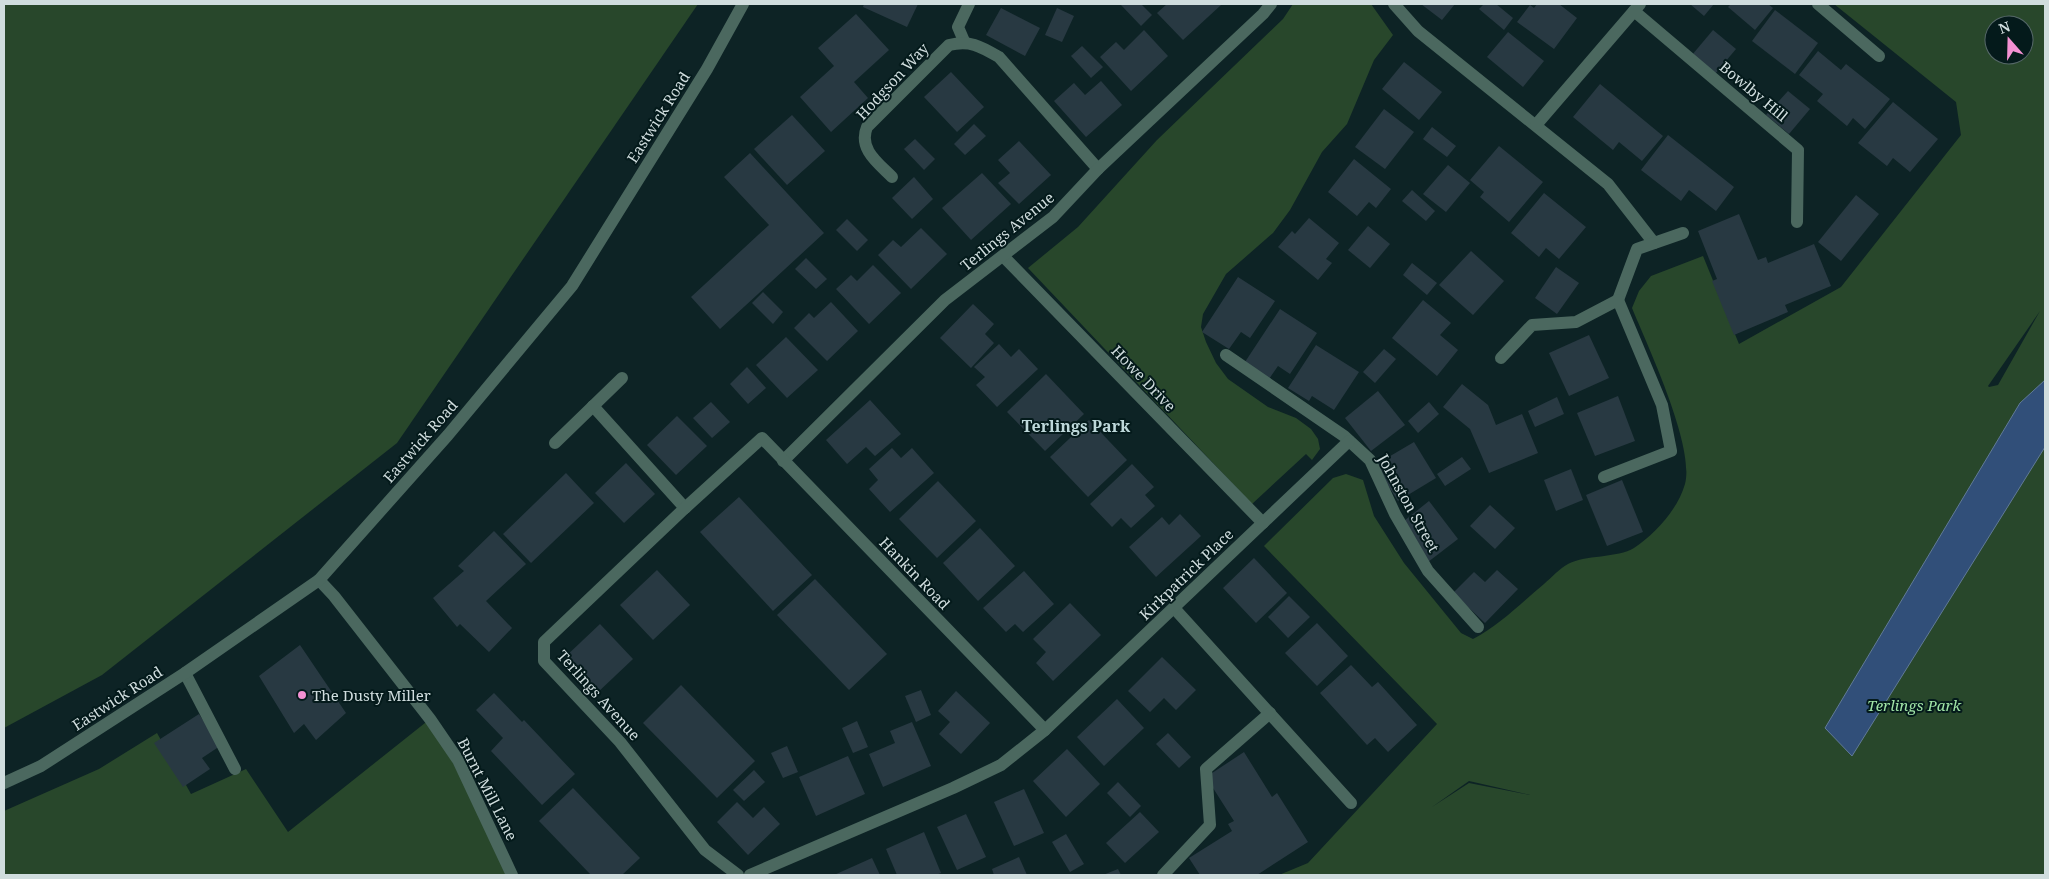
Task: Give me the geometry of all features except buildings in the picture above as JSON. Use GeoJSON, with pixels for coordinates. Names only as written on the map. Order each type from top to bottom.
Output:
{"type":"FeatureCollection","features":[{"type":"Feature","properties":{"kind":"street","name":"Eastwick Road"},"geometry":{"type":"LineString","coordinates":[[4,783],[41,766],[185,673],[319,580],[448,435],[572,286],[707,69],[743,4]]}},
{"type":"Feature","properties":{"kind":"street"},"geometry":{"type":"LineString","coordinates":[[969,4],[958,28],[964,41],[999,57],[1098,169]]}},
{"type":"Feature","properties":{"kind":"street","name":"Terlings Avenue"},"geometry":{"type":"LineString","coordinates":[[783,461],[945,300],[1053,218],[1098,169],[1263,14],[1271,4]]}},
{"type":"Feature","properties":{"kind":"street"},"geometry":{"type":"LineString","coordinates":[[1394,4],[1418,31],[1608,184],[1654,243]]}},
{"type":"Feature","properties":{"kind":"street"},"geometry":{"type":"LineString","coordinates":[[1818,4],[1880,56]]}},
{"type":"Feature","properties":{"kind":"street","name":"Bowlby Hill"},"geometry":{"type":"LineString","coordinates":[[1536,126],[1637,7],[1798,150],[1797,222]]}},
{"type":"Feature","properties":{"kind":"street","name":"Hodgson Way"},"geometry":{"type":"LineString","coordinates":[[892,177],[869,153],[864,136],[867,127],[949,45],[964,41]]}},
{"type":"Feature","properties":{"kind":"street"},"geometry":{"type":"LineString","coordinates":[[1501,358],[1532,325],[1576,322],[1618,300],[1637,249],[1683,232]]}},
{"type":"Feature","properties":{"kind":"street","name":"Howe Drive"},"geometry":{"type":"LineString","coordinates":[[1003,256],[1263,523]]}},
{"type":"Feature","properties":{"kind":"street"},"geometry":{"type":"LineString","coordinates":[[1604,477],[1671,451],[1662,405],[1618,300]]}},
{"type":"Feature","properties":{"kind":"street","name":"Johnston Street"},"geometry":{"type":"LineString","coordinates":[[1226,355],[1349,441],[1370,460],[1395,514],[1428,571],[1478,627]]}},
{"type":"Feature","properties":{"kind":"street"},"geometry":{"type":"LineString","coordinates":[[555,443],[622,378]]}},
{"type":"Feature","properties":{"kind":"street"},"geometry":{"type":"LineString","coordinates":[[593,406],[685,508]]}},
{"type":"Feature","properties":{"kind":"street","name":"Terlings Avenue"},"geometry":{"type":"LineString","coordinates":[[738,875],[705,850],[620,742],[544,661],[544,642],[685,508],[762,438]]}},
{"type":"Feature","properties":{"kind":"street","name":"Hankin Road"},"geometry":{"type":"LineString","coordinates":[[762,438],[1044,730]]}},
{"type":"Feature","properties":{"kind":"street","name":"Kirkpatrick Place"},"geometry":{"type":"LineString","coordinates":[[1044,730],[1349,441]]}},
{"type":"Feature","properties":{"kind":"street","name":"Burnt Mill Lane"},"geometry":{"type":"LineString","coordinates":[[319,580],[334,596],[430,719],[458,760],[512,875]]}},
{"type":"Feature","properties":{"kind":"street"},"geometry":{"type":"LineString","coordinates":[[1174,608],[1351,803]]}},
{"type":"Feature","properties":{"kind":"street"},"geometry":{"type":"LineString","coordinates":[[185,673],[234,769]]}},
{"type":"Feature","properties":{"kind":"street"},"geometry":{"type":"LineString","coordinates":[[1163,875],[1210,825],[1206,769],[1270,713]]}},
{"type":"Feature","properties":{"kind":"street"},"geometry":{"type":"LineString","coordinates":[[750,875],[1001,765],[1044,730]]}},
{"type":"Feature","properties":{"kind":"green space"},"geometry":{"type":"Polygon","coordinates":[[[4,4],[698,4],[397,443],[102,675],[4,728],[4,4]]]}},
{"type":"Feature","properties":{"kind":"green space"},"geometry":{"type":"Polygon","coordinates":[[[1293,4],[1371,4],[1393,35],[1374,60],[1347,124],[1322,152],[1290,210],[1273,233],[1226,274],[1203,314],[1201,327],[1206,342],[1216,363],[1228,379],[1268,407],[1296,418],[1311,429],[1318,439],[1320,449],[1312,460],[1306,454],[1252,504],[1028,268],[1078,227],[1157,140],[1283,19],[1293,4]]]}},
{"type":"Feature","properties":{"kind":"green space"},"geometry":{"type":"Polygon","coordinates":[[[1834,4],[2045,4],[2045,875],[1279,875],[1308,863],[1437,724],[1264,546],[1333,478],[1346,474],[1363,480],[1374,516],[1404,563],[1461,633],[1473,639],[1501,620],[1568,564],[1634,548],[1658,528],[1677,503],[1685,484],[1686,467],[1677,422],[1632,308],[1639,291],[1651,276],[1703,256],[1739,344],[1841,287],[1961,135],[1956,102],[1834,4]],[[2040,311],[1988,386],[1989,387],[1998,385],[2040,311]],[[1469,781],[1432,807],[1469,783],[1530,795],[1469,781]]]}},
{"type":"Feature","properties":{"kind":"green space"},"geometry":{"type":"Polygon","coordinates":[[[430,719],[512,875],[4,875],[4,811],[99,769],[157,733],[191,794],[246,769],[288,832],[430,719]]]}},
{"type":"Feature","properties":{"kind":"water"},"geometry":{"type":"Polygon","coordinates":[[[2045,380],[2045,447],[1852,756],[1825,728],[2020,403],[2045,380]]]}},
{"type":"Feature","properties":{"kind":"place","name":"The Dusty Miller"},"geometry":{"type":"Point","coordinates":[302,695]}},
{"type":"Feature","properties":{"kind":"district","name":"Terlings Park"},"geometry":{"type":"Point","coordinates":[1076,426]}}]}
